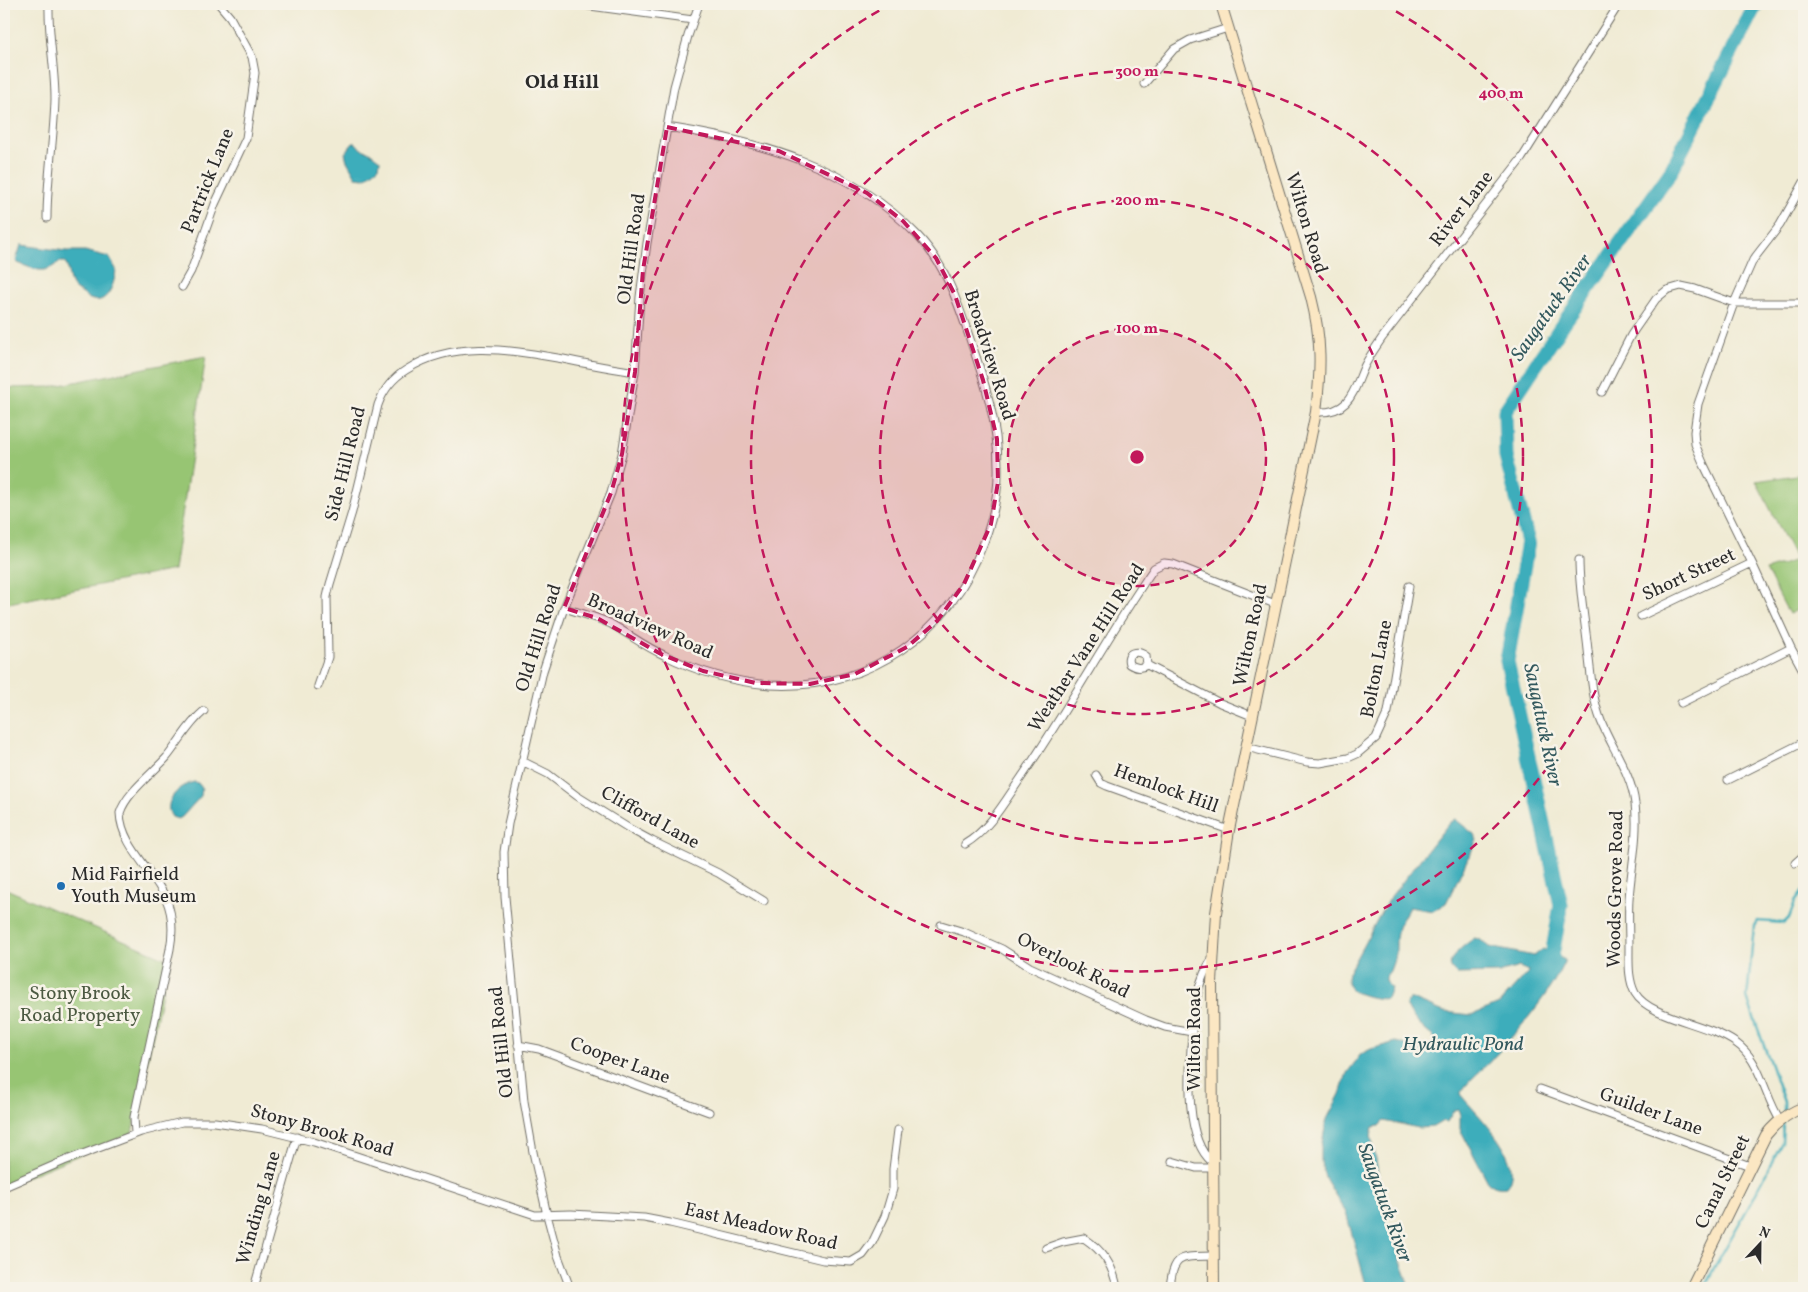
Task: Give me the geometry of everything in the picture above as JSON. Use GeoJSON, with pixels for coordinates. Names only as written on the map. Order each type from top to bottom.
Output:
{"type":"FeatureCollection","features":[{"type":"Feature","properties":{"kind":"main road","name":"Wilton Road"},"geometry":{"type":"LineString","coordinates":[[1214,1288],[1212,1165],[1213,958],[1218,898],[1252,716],[1316,412],[1321,363],[1320,341],[1315,316],[1221,4]]}},
{"type":"Feature","properties":{"kind":"main road","name":"Canal Street"},"geometry":{"type":"LineString","coordinates":[[1691,1288],[1766,1135],[1780,1120],[1804,1107]]}},
{"type":"Feature","properties":{"kind":"street"},"geometry":{"type":"LineString","coordinates":[[48,218],[55,98],[54,69],[48,30],[49,4]]}},
{"type":"Feature","properties":{"kind":"street","name":"Partrick Lane"},"geometry":{"type":"LineString","coordinates":[[182,287],[191,271],[216,204],[246,138],[255,73],[252,57],[230,17],[219,4]]}},
{"type":"Feature","properties":{"kind":"street","name":"Old Hill Road"},"geometry":{"type":"LineString","coordinates":[[570,1288],[558,1256],[547,1215],[527,1119],[518,1045],[505,897],[504,863],[507,833],[543,671],[564,608],[616,479],[622,454],[634,372],[643,270],[667,127],[674,87],[699,4]]}},
{"type":"Feature","properties":{"kind":"street","name":"River Lane"},"geometry":{"type":"LineString","coordinates":[[1316,412],[1331,412],[1341,407],[1350,399],[1378,344],[1522,158],[1619,4]]}},
{"type":"Feature","properties":{"kind":"street"},"geometry":{"type":"LineString","coordinates":[[583,5],[693,20]]}},
{"type":"Feature","properties":{"kind":"street"},"geometry":{"type":"LineString","coordinates":[[1144,84],[1174,50],[1190,40],[1228,28]]}},
{"type":"Feature","properties":{"kind":"street","name":"Broadview Road"},"geometry":{"type":"LineString","coordinates":[[564,608],[611,624],[669,658],[731,679],[782,685],[825,682],[855,674],[879,663],[907,647],[922,634],[947,608],[964,584],[979,555],[991,524],[998,467],[995,428],[978,360],[955,295],[944,272],[928,248],[903,221],[877,200],[858,188],[801,160],[742,140],[667,127]]}},
{"type":"Feature","properties":{"kind":"street"},"geometry":{"type":"LineString","coordinates":[[1804,182],[1780,224],[1753,260],[1734,303],[1698,404],[1694,432],[1699,456],[1804,672]]}},
{"type":"Feature","properties":{"kind":"street"},"geometry":{"type":"LineString","coordinates":[[1602,392],[1631,335],[1656,299],[1667,290],[1681,286],[1734,303],[1804,303]]}},
{"type":"Feature","properties":{"kind":"street","name":"Side Hill Road"},"geometry":{"type":"LineString","coordinates":[[318,686],[328,657],[327,597],[330,584],[352,512],[378,405],[382,396],[395,379],[410,367],[431,357],[452,352],[497,349],[634,372]]}},
{"type":"Feature","properties":{"kind":"street","name":"Woods Grove Road"},"geometry":{"type":"LineString","coordinates":[[1579,560],[1579,579],[1592,687],[1601,720],[1630,781],[1636,805],[1635,835],[1628,900],[1629,968],[1635,992],[1642,1001],[1654,1010],[1726,1036],[1742,1048],[1757,1068],[1772,1108],[1780,1120]]}},
{"type":"Feature","properties":{"kind":"street","name":"Weather Vane Hill Road"},"geometry":{"type":"LineString","coordinates":[[965,844],[977,837],[1006,800],[1041,749],[1154,568],[1164,563],[1173,564],[1275,604]]}},
{"type":"Feature","properties":{"kind":"street","name":"Short Street"},"geometry":{"type":"LineString","coordinates":[[1641,616],[1752,563]]}},
{"type":"Feature","properties":{"kind":"street","name":"Bolton Lane"},"geometry":{"type":"LineString","coordinates":[[1246,747],[1307,762],[1320,763],[1338,761],[1357,754],[1376,738],[1388,712],[1409,586]]}},
{"type":"Feature","properties":{"kind":"street"},"geometry":{"type":"LineString","coordinates":[[1681,704],[1791,648]]}},
{"type":"Feature","properties":{"kind":"street"},"geometry":{"type":"LineString","coordinates":[[1148,665],[1220,702],[1252,716]]}},
{"type":"Feature","properties":{"kind":"street"},"geometry":{"type":"LineString","coordinates":[[135,1133],[134,1117],[170,949],[172,921],[166,898],[129,842],[120,814],[128,798],[168,755],[190,723],[204,711]]}},
{"type":"Feature","properties":{"kind":"street"},"geometry":{"type":"LineString","coordinates":[[1728,780],[1804,742]]}},
{"type":"Feature","properties":{"kind":"street","name":"Clifford Lane"},"geometry":{"type":"LineString","coordinates":[[522,761],[548,774],[577,796],[644,837],[718,874],[764,901]]}},
{"type":"Feature","properties":{"kind":"street","name":"Hemlock Hill"},"geometry":{"type":"LineString","coordinates":[[1096,775],[1107,786],[1230,830]]}},
{"type":"Feature","properties":{"kind":"street"},"geometry":{"type":"LineString","coordinates":[[1795,863],[1804,855]]}},
{"type":"Feature","properties":{"kind":"street","name":"Overlook Road"},"geometry":{"type":"LineString","coordinates":[[942,925],[1002,949],[1030,967],[1146,1020],[1166,1027],[1192,1032]]}},
{"type":"Feature","properties":{"kind":"street"},"geometry":{"type":"LineString","coordinates":[[1172,1161],[1196,1168],[1212,1165],[1202,1151],[1196,1133],[1192,1114],[1189,1072],[1192,1032],[1199,986],[1204,970],[1213,958]]}},
{"type":"Feature","properties":{"kind":"street","name":"Cooper Lane"},"geometry":{"type":"LineString","coordinates":[[518,1045],[540,1049],[709,1112]]}},
{"type":"Feature","properties":{"kind":"street","name":"Guilder Lane"},"geometry":{"type":"LineString","coordinates":[[1540,1089],[1750,1166]]}},
{"type":"Feature","properties":{"kind":"street","name":"Stony Brook Road"},"geometry":{"type":"LineString","coordinates":[[4,1186],[64,1160],[135,1133],[176,1123],[201,1121],[244,1126],[296,1137],[532,1214],[547,1215]]}},
{"type":"Feature","properties":{"kind":"street","name":"East Meadow Road"},"geometry":{"type":"LineString","coordinates":[[547,1215],[644,1218],[823,1260],[851,1262],[860,1258],[867,1251],[885,1216],[893,1186],[893,1169],[898,1130]]}},
{"type":"Feature","properties":{"kind":"street","name":"Winding Lane"},"geometry":{"type":"LineString","coordinates":[[254,1288],[296,1137]]}},
{"type":"Feature","properties":{"kind":"street"},"geometry":{"type":"LineString","coordinates":[[1046,1248],[1084,1238],[1098,1248],[1107,1260],[1116,1279],[1117,1288]]}},
{"type":"Feature","properties":{"kind":"street"},"geometry":{"type":"LineString","coordinates":[[1170,1288],[1173,1268],[1176,1262],[1185,1258],[1213,1256]]}},
{"type":"Feature","properties":{"kind":"highlighted area"},"geometry":{"type":"Polygon","coordinates":[[[667,127],[779,151],[867,193],[903,221],[936,258],[955,295],[983,380],[997,439],[998,482],[991,524],[964,584],[937,621],[907,647],[855,674],[810,684],[756,683],[703,671],[661,654],[597,618],[564,608],[611,493],[622,454],[635,372],[643,270],[667,127]]]}},
{"type":"Feature","properties":{"kind":"green space"},"geometry":{"type":"Polygon","coordinates":[[[206,356],[174,570],[4,604],[4,388],[50,387],[206,356]]]}},
{"type":"Feature","properties":{"kind":"green space"},"geometry":{"type":"Polygon","coordinates":[[[1804,474],[1804,607],[1789,614],[1766,570],[1796,560],[1756,481],[1804,474]]]}},
{"type":"Feature","properties":{"kind":"green space","name":"Stony Brook Road Property"},"geometry":{"type":"Polygon","coordinates":[[[4,888],[169,960],[132,1133],[4,1186],[4,888]]]}},
{"type":"Feature","properties":{"kind":"water"},"geometry":{"type":"Polygon","coordinates":[[[353,143],[356,143],[361,149],[368,151],[380,160],[379,167],[365,178],[356,177],[347,161],[345,153],[353,143]]]}},
{"type":"Feature","properties":{"kind":"water"},"geometry":{"type":"Polygon","coordinates":[[[21,245],[66,251],[85,251],[109,257],[116,269],[110,290],[103,299],[93,300],[73,287],[65,262],[59,262],[44,270],[30,268],[18,263],[16,261],[21,245]]]}},
{"type":"Feature","properties":{"kind":"water"},"geometry":{"type":"Polygon","coordinates":[[[194,782],[198,783],[202,788],[201,796],[182,817],[178,819],[172,817],[169,811],[170,800],[178,790],[194,782]]]}},
{"type":"Feature","properties":{"kind":"water"},"geometry":{"type":"Polygon","coordinates":[[[1455,819],[1474,834],[1477,840],[1446,903],[1433,911],[1409,907],[1398,927],[1396,954],[1390,971],[1385,977],[1385,981],[1391,988],[1387,998],[1374,998],[1352,990],[1347,982],[1348,973],[1388,900],[1449,823],[1455,819]]]}},
{"type":"Feature","properties":{"kind":"water","name":"Hydraulic Pond"},"geometry":{"type":"Polygon","coordinates":[[[1475,938],[1489,947],[1534,956],[1543,949],[1565,960],[1551,986],[1533,1011],[1514,1035],[1460,1094],[1497,1138],[1510,1164],[1511,1176],[1506,1187],[1496,1187],[1488,1182],[1460,1129],[1458,1109],[1454,1110],[1447,1122],[1443,1121],[1433,1127],[1419,1128],[1384,1121],[1379,1126],[1373,1127],[1371,1136],[1384,1216],[1411,1288],[1367,1288],[1346,1213],[1325,1178],[1321,1162],[1321,1147],[1327,1119],[1340,1094],[1347,1073],[1361,1054],[1396,1042],[1423,1050],[1434,1043],[1434,1037],[1418,1023],[1408,1010],[1406,1005],[1409,999],[1444,1012],[1472,1015],[1499,1004],[1529,971],[1519,967],[1499,973],[1456,974],[1451,968],[1452,960],[1458,951],[1475,938]]]}},
{"type":"Feature","properties":{"kind":"waterway","name":"Saugatuck River"},"geometry":{"type":"LineString","coordinates":[[1547,972],[1550,967],[1561,905],[1507,661],[1528,542],[1506,456],[1505,411],[1563,324],[1670,173],[1756,4]]}},
{"type":"Feature","properties":{"kind":"waterway"},"geometry":{"type":"LineString","coordinates":[[1784,1113],[1784,1102],[1747,998],[1754,926],[1757,921],[1784,923],[1789,918],[1795,902],[1804,890]]}},
{"type":"Feature","properties":{"kind":"waterway"},"geometry":{"type":"LineString","coordinates":[[1704,1288],[1782,1142],[1783,1121]]}},
{"type":"Feature","properties":{"kind":"place","name":"Mid Fairfield Youth Museum"},"geometry":{"type":"Point","coordinates":[61,886]}},
{"type":"Feature","properties":{"kind":"district","name":"Old Hill"},"geometry":{"type":"Point","coordinates":[562,83]}}]}
